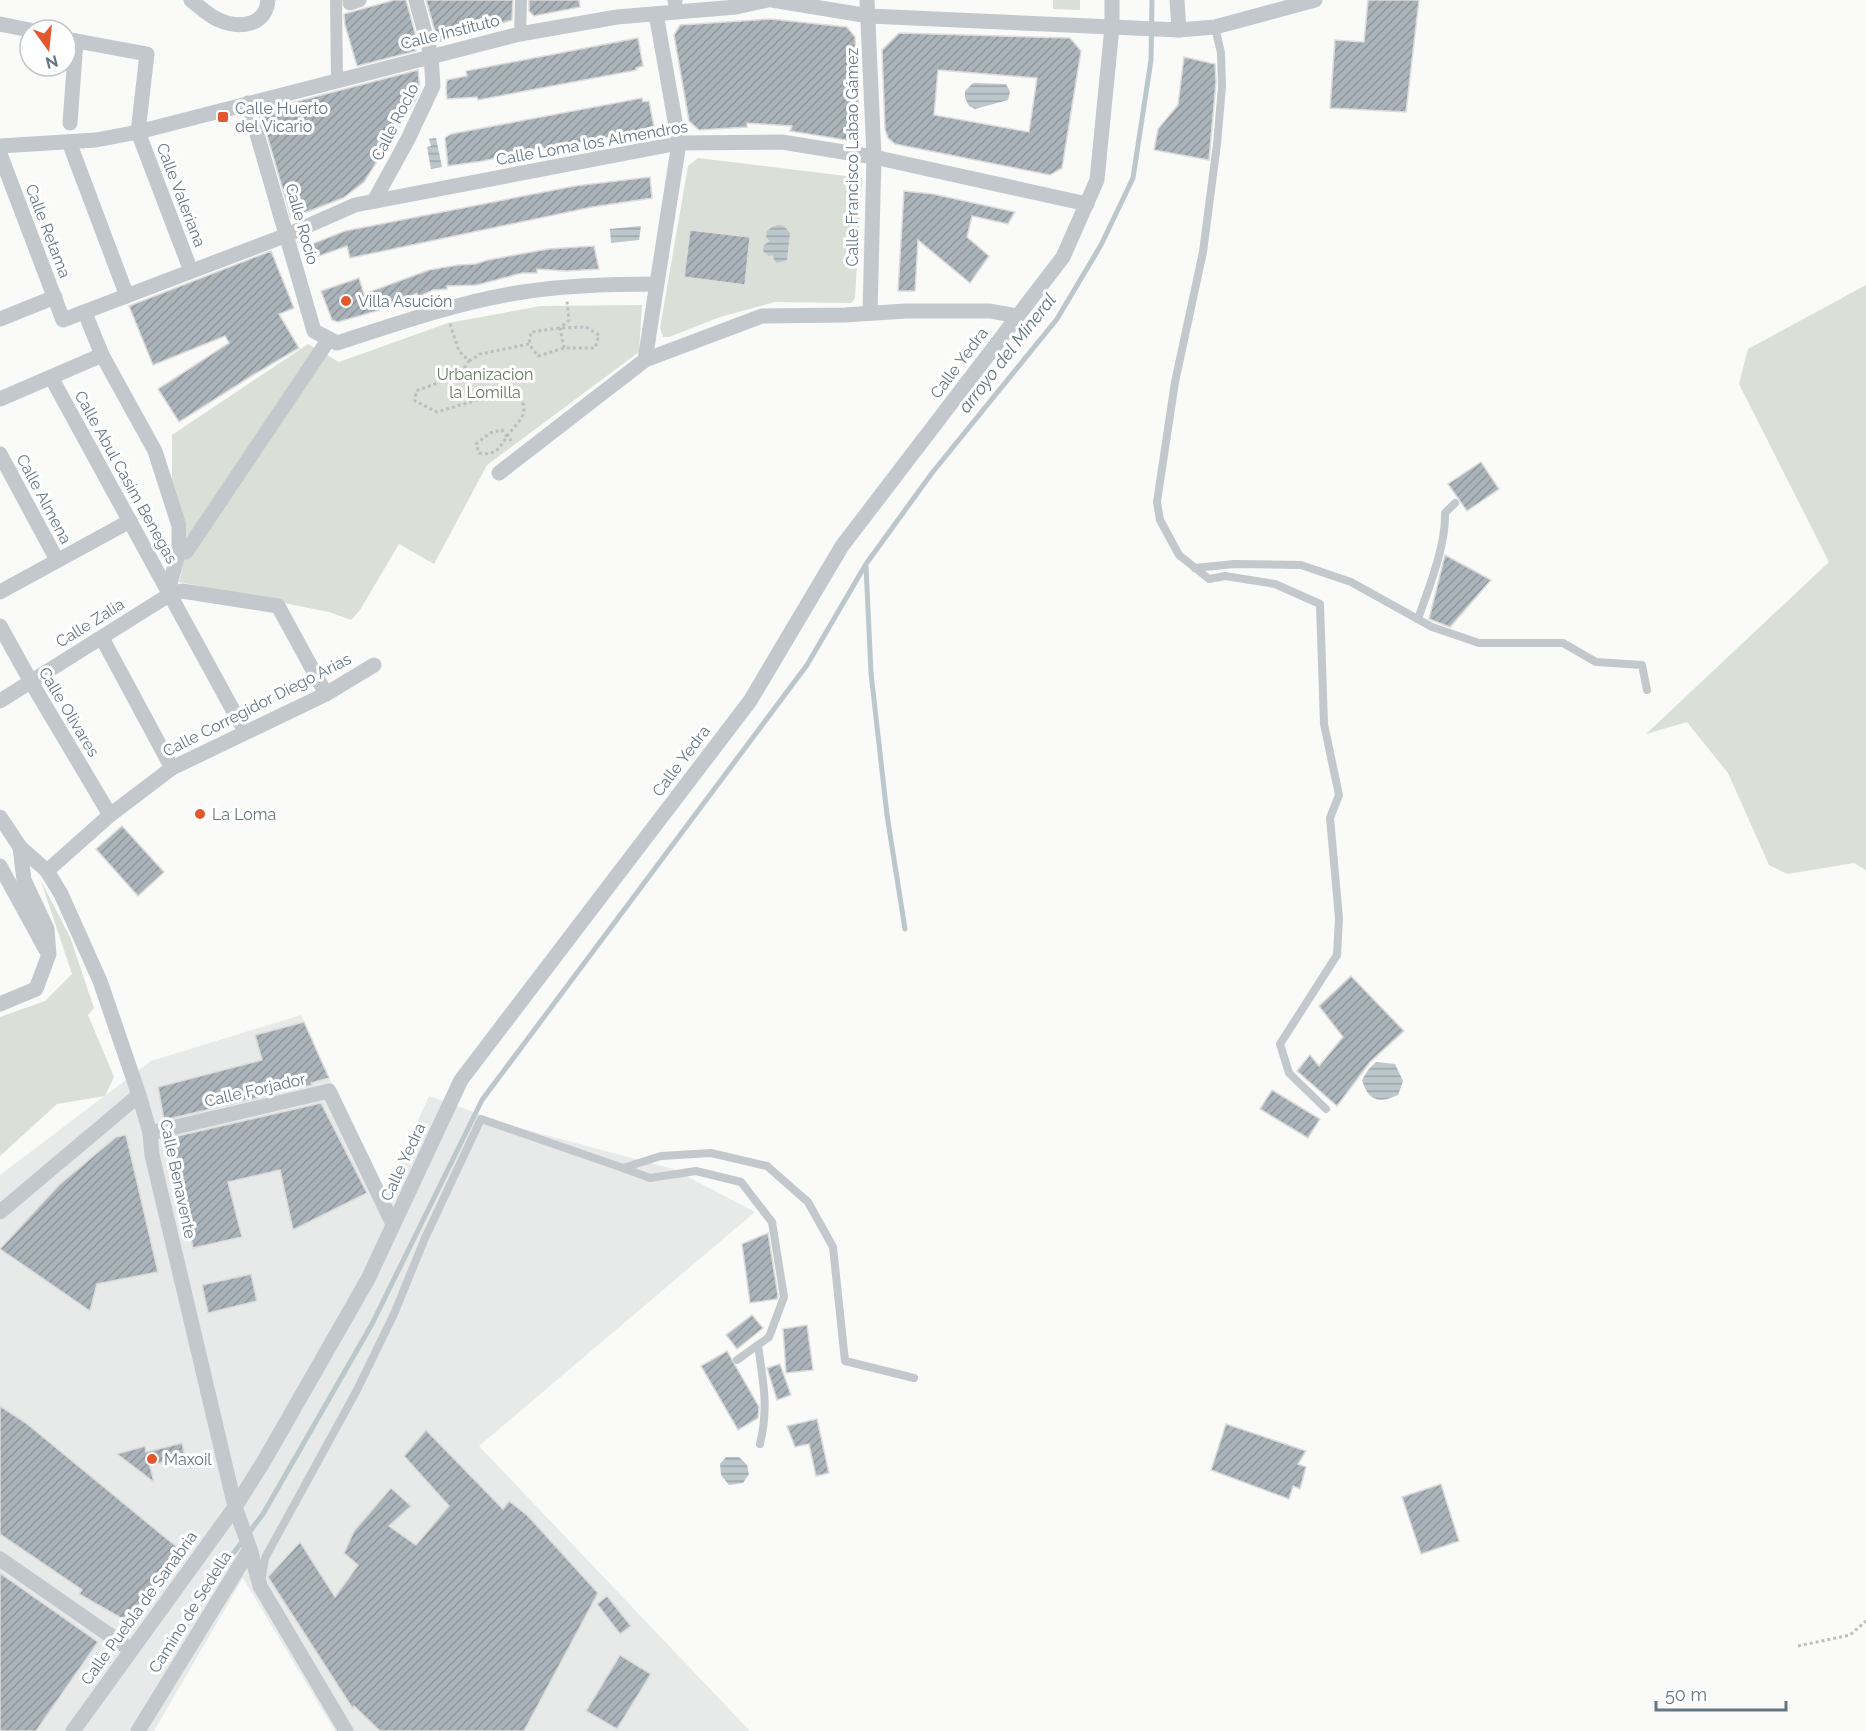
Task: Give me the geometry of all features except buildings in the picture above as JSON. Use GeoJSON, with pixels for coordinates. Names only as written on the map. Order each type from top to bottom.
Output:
{"type":"FeatureCollection","features":[{"type":"Feature","properties":{"kind":"street"},"geometry":{"type":"LineString","coordinates":[[191,0],[217,20],[249,24],[259,20],[268,0]]}},
{"type":"Feature","properties":{"kind":"street"},"geometry":{"type":"LineString","coordinates":[[336,0],[337,80]]}},
{"type":"Feature","properties":{"kind":"street"},"geometry":{"type":"LineString","coordinates":[[350,0],[350,3],[359,0]]}},
{"type":"Feature","properties":{"kind":"street","name":"Calle Roclo"},"geometry":{"type":"LineString","coordinates":[[374,201],[408,139],[433,86],[431,55],[416,0]]}},
{"type":"Feature","properties":{"kind":"street"},"geometry":{"type":"LineString","coordinates":[[520,34],[521,0]]}},
{"type":"Feature","properties":{"kind":"street"},"geometry":{"type":"LineString","coordinates":[[770,0],[869,16],[1179,30],[1215,27],[1315,0]]}},
{"type":"Feature","properties":{"kind":"street","name":"Calle Instituto"},"geometry":{"type":"LineString","coordinates":[[248,103],[431,55],[580,22],[675,6],[736,8],[770,0]]}},
{"type":"Feature","properties":{"kind":"street","name":"Calle Francisco Labao Gámez"},"geometry":{"type":"LineString","coordinates":[[867,0],[874,157],[870,313]]}},
{"type":"Feature","properties":{"kind":"street","name":"Calle Yedra"},"geometry":{"type":"LineString","coordinates":[[235,1507],[270,1451],[368,1279],[461,1080],[750,700],[842,546],[1063,257],[1097,180],[1112,27],[1112,0]]}},
{"type":"Feature","properties":{"kind":"street"},"geometry":{"type":"LineString","coordinates":[[1177,0],[1179,30]]}},
{"type":"Feature","properties":{"kind":"street"},"geometry":{"type":"LineString","coordinates":[[645,360],[679,143],[675,6]]}},
{"type":"Feature","properties":{"kind":"street"},"geometry":{"type":"LineString","coordinates":[[0,24],[18,28]]}},
{"type":"Feature","properties":{"kind":"street"},"geometry":{"type":"LineString","coordinates":[[78,41],[147,54],[138,132]]}},
{"type":"Feature","properties":{"kind":"street"},"geometry":{"type":"LineString","coordinates":[[70,123],[71,78]]}},
{"type":"Feature","properties":{"kind":"street"},"geometry":{"type":"LineString","coordinates":[[0,146],[96,140],[138,132],[248,103]]}},
{"type":"Feature","properties":{"kind":"street","name":"Calle Rocío"},"geometry":{"type":"LineString","coordinates":[[248,103],[314,331],[333,341]]}},
{"type":"Feature","properties":{"kind":"street","name":"Calle Valeriana"},"geometry":{"type":"LineString","coordinates":[[138,132],[191,271]]}},
{"type":"Feature","properties":{"kind":"street"},"geometry":{"type":"LineString","coordinates":[[69,142],[127,296]]}},
{"type":"Feature","properties":{"kind":"street","name":"Calle Loma los Almendros"},"geometry":{"type":"LineString","coordinates":[[63,320],[287,235],[354,205],[679,143],[782,142],[874,157],[1087,204]]}},
{"type":"Feature","properties":{"kind":"street","name":"Calle Retama"},"geometry":{"type":"LineString","coordinates":[[0,154],[63,320]]}},
{"type":"Feature","properties":{"kind":"street"},"geometry":{"type":"LineString","coordinates":[[186,552],[333,341],[444,308],[524,291],[657,284]]}},
{"type":"Feature","properties":{"kind":"street"},"geometry":{"type":"LineString","coordinates":[[0,319],[55,297]]}},
{"type":"Feature","properties":{"kind":"street"},"geometry":{"type":"LineString","coordinates":[[499,473],[645,360],[762,316],[990,311],[1017,316]]}},
{"type":"Feature","properties":{"kind":"street"},"geometry":{"type":"LineString","coordinates":[[85,313],[102,355],[155,451],[179,526],[179,551],[169,593],[182,591],[278,606],[326,694]]}},
{"type":"Feature","properties":{"kind":"street","name":"Calle Abul Casim Benegas"},"geometry":{"type":"LineString","coordinates":[[0,399],[102,355]]}},
{"type":"Feature","properties":{"kind":"street","name":"Calle Abul Casim Benegas"},"geometry":{"type":"LineString","coordinates":[[51,377],[240,723]]}},
{"type":"Feature","properties":{"kind":"street","name":"Calle Almena"},"geometry":{"type":"LineString","coordinates":[[0,454],[57,560]]}},
{"type":"Feature","properties":{"kind":"street"},"geometry":{"type":"LineString","coordinates":[[0,592],[130,521]]}},
{"type":"Feature","properties":{"kind":"street","name":"Calle Zalia"},"geometry":{"type":"LineString","coordinates":[[0,701],[102,638],[169,593]]}},
{"type":"Feature","properties":{"kind":"street","name":"Calle Olivares"},"geometry":{"type":"LineString","coordinates":[[0,626],[110,815]]}},
{"type":"Feature","properties":{"kind":"street"},"geometry":{"type":"LineString","coordinates":[[102,638],[172,768]]}},
{"type":"Feature","properties":{"kind":"street","name":"Calle Corregidor Diego Arias"},"geometry":{"type":"LineString","coordinates":[[47,871],[110,815],[172,768],[326,694],[374,665]]}},
{"type":"Feature","properties":{"kind":"street","name":"Calle Benavente"},"geometry":{"type":"LineString","coordinates":[[0,818],[20,846],[47,871],[61,894],[100,981],[139,1095],[150,1133],[155,1167],[235,1507]]}},
{"type":"Feature","properties":{"kind":"street"},"geometry":{"type":"LineString","coordinates":[[0,1004],[36,989],[49,954],[47,929],[24,880],[20,846]]}},
{"type":"Feature","properties":{"kind":"street"},"geometry":{"type":"LineString","coordinates":[[0,866],[49,954]]}},
{"type":"Feature","properties":{"kind":"street","name":"Calle Forjador"},"geometry":{"type":"LineString","coordinates":[[150,1133],[329,1090],[393,1224]]}},
{"type":"Feature","properties":{"kind":"street"},"geometry":{"type":"LineString","coordinates":[[0,1212],[139,1095]]}},
{"type":"Feature","properties":{"kind":"street","name":"Camino de Sedella"},"geometry":{"type":"LineString","coordinates":[[138,1731],[250,1549],[235,1507]]}},
{"type":"Feature","properties":{"kind":"street","name":"Calle Puebla de Sanabria"},"geometry":{"type":"LineString","coordinates":[[73,1731],[235,1507]]}},
{"type":"Feature","properties":{"kind":"street"},"geometry":{"type":"LineString","coordinates":[[250,1549],[260,1586],[346,1731]]}},
{"type":"Feature","properties":{"kind":"street"},"geometry":{"type":"LineString","coordinates":[[0,1559],[131,1650]]}},
{"type":"Feature","properties":{"kind":"lane"},"geometry":{"type":"LineString","coordinates":[[1215,27],[1221,53],[1222,87],[1203,252],[1175,382],[1157,502],[1160,520],[1179,555],[1209,579],[1225,576],[1275,584],[1320,604],[1324,724],[1339,795],[1330,818],[1339,918],[1337,955],[1280,1044],[1289,1073],[1326,1109]]}},
{"type":"Feature","properties":{"kind":"lane"},"geometry":{"type":"LineString","coordinates":[[1418,619],[1434,572],[1445,524],[1445,513],[1455,503]]}},
{"type":"Feature","properties":{"kind":"lane"},"geometry":{"type":"LineString","coordinates":[[1195,568],[1234,564],[1301,565],[1351,582],[1432,627],[1479,643],[1563,643],[1596,662],[1642,665],[1647,690]]}},
{"type":"Feature","properties":{"kind":"lane"},"geometry":{"type":"LineString","coordinates":[[260,1586],[265,1558],[357,1390],[394,1314],[481,1119],[650,1178],[696,1171],[741,1182],[772,1222],[784,1297],[769,1337],[737,1360]]}},
{"type":"Feature","properties":{"kind":"lane"},"geometry":{"type":"LineString","coordinates":[[623,1168],[661,1156],[711,1153],[768,1166],[808,1202],[833,1247],[845,1361],[914,1378]]}},
{"type":"Feature","properties":{"kind":"lane"},"geometry":{"type":"LineString","coordinates":[[758,1345],[766,1405],[760,1444]]}},
{"type":"Feature","properties":{"kind":"path"},"geometry":{"type":"LineString","coordinates":[[560,328],[569,320],[566,288]]}},
{"type":"Feature","properties":{"kind":"path"},"geometry":{"type":"LineString","coordinates":[[444,308],[459,351],[469,361]]}},
{"type":"Feature","properties":{"kind":"path"},"geometry":{"type":"LineString","coordinates":[[586,327],[599,335],[595,348],[564,348],[538,356],[529,344],[531,332],[560,328],[586,327]]}},
{"type":"Feature","properties":{"kind":"path"},"geometry":{"type":"LineString","coordinates":[[560,328],[564,348]]}},
{"type":"Feature","properties":{"kind":"path"},"geometry":{"type":"LineString","coordinates":[[526,451],[507,435],[502,430],[490,433],[476,444],[479,453],[487,454],[501,448],[507,435],[524,414],[524,405],[519,396],[507,391],[437,412],[415,401],[416,392],[459,375],[469,361],[480,354],[529,344]]}},
{"type":"Feature","properties":{"kind":"path"},"geometry":{"type":"LineString","coordinates":[[1798,1646],[1850,1635],[1866,1621]]}},
{"type":"Feature","properties":{"kind":"shaded area"},"geometry":{"type":"Polygon","coordinates":[[[973,83],[1006,84],[1010,92],[1008,100],[975,109],[969,106],[965,98],[965,91],[973,83]]]}},
{"type":"Feature","properties":{"kind":"shaded area"},"geometry":{"type":"Polygon","coordinates":[[[436,138],[442,167],[431,169],[427,147],[431,146],[429,139],[436,138]]]}},
{"type":"Feature","properties":{"kind":"shaded area"},"geometry":{"type":"Polygon","coordinates":[[[778,225],[784,226],[790,233],[787,260],[777,263],[773,255],[769,256],[763,251],[764,245],[770,241],[766,237],[767,231],[778,225]]]}},
{"type":"Feature","properties":{"kind":"shaded area"},"geometry":{"type":"Polygon","coordinates":[[[641,226],[639,240],[611,243],[610,229],[641,226]]]}},
{"type":"Feature","properties":{"kind":"shaded area"},"geometry":{"type":"Polygon","coordinates":[[[301,1015],[383,1197],[429,1096],[512,1126],[673,1169],[755,1212],[479,1446],[750,1731],[335,1731],[243,1578],[154,1731],[0,1731],[0,1175],[151,1061],[301,1015]]]}},
{"type":"Feature","properties":{"kind":"shaded area"},"geometry":{"type":"Polygon","coordinates":[[[1376,1062],[1395,1064],[1403,1081],[1398,1095],[1380,1100],[1367,1092],[1362,1080],[1376,1062]]]}},
{"type":"Feature","properties":{"kind":"shaded area"},"geometry":{"type":"Polygon","coordinates":[[[726,1457],[739,1457],[747,1465],[749,1474],[743,1483],[729,1485],[721,1475],[720,1464],[726,1457]]]}},
{"type":"Feature","properties":{"kind":"green space"},"geometry":{"type":"Polygon","coordinates":[[[1053,0],[1080,0],[1080,10],[1053,9],[1053,0]]]}},
{"type":"Feature","properties":{"kind":"green space"},"geometry":{"type":"Polygon","coordinates":[[[698,158],[862,178],[855,298],[851,303],[775,302],[720,317],[669,337],[663,337],[660,328],[688,166],[698,158]]]}},
{"type":"Feature","properties":{"kind":"green space"},"geometry":{"type":"Polygon","coordinates":[[[1866,285],[1866,870],[1854,863],[1787,874],[1769,865],[1728,773],[1687,722],[1646,734],[1829,562],[1739,384],[1748,349],[1866,285]]]}},
{"type":"Feature","properties":{"kind":"green space","name":"Urbanizacion la Lomilla"},"geometry":{"type":"Polygon","coordinates":[[[642,305],[639,352],[487,465],[434,564],[399,544],[360,610],[351,620],[329,612],[179,582],[186,552],[187,527],[172,485],[172,435],[308,344],[339,362],[448,323],[541,306],[642,305]]]}},
{"type":"Feature","properties":{"kind":"green space"},"geometry":{"type":"Polygon","coordinates":[[[41,881],[70,937],[94,1008],[88,1015],[114,1077],[105,1096],[57,1104],[0,1156],[0,1017],[45,1001],[72,974],[41,881]]]}},
{"type":"Feature","properties":{"kind":"waterway","name":"arroyo del Mineral"},"geometry":{"type":"LineString","coordinates":[[161,1663],[226,1563],[263,1514],[372,1324],[482,1100],[807,665],[866,564],[932,473],[1057,319],[1101,245],[1133,178],[1151,60],[1152,0]]}},
{"type":"Feature","properties":{"kind":"waterway"},"geometry":{"type":"LineString","coordinates":[[866,566],[871,673],[887,815],[905,929]]}},
{"type":"Feature","properties":{"kind":"place","name":"Calle Huerto del Vicario"},"geometry":{"type":"Point","coordinates":[223,117]}},
{"type":"Feature","properties":{"kind":"place","name":"Villa Asución"},"geometry":{"type":"Point","coordinates":[346,301]}},
{"type":"Feature","properties":{"kind":"place","name":"La Loma"},"geometry":{"type":"Point","coordinates":[200,814]}},
{"type":"Feature","properties":{"kind":"place","name":"Maxoil"},"geometry":{"type":"Point","coordinates":[152,1459]}}]}
